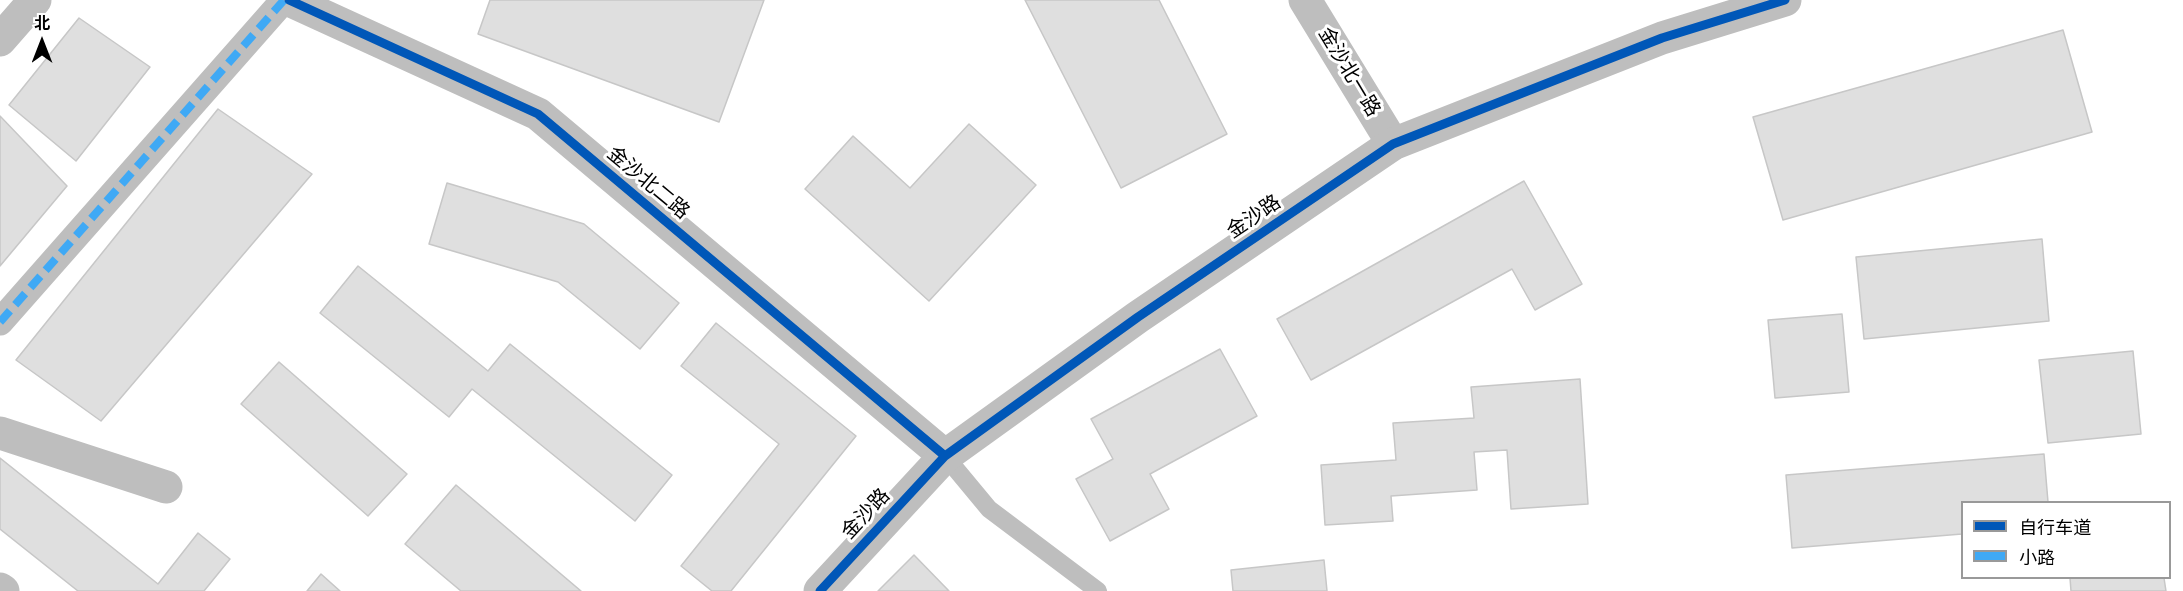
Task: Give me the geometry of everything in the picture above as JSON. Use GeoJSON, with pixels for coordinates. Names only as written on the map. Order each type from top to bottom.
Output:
{"type":"FeatureCollection","features":[{"type":"Feature","properties":{"kind":"street"},"geometry":{"type":"LineString","coordinates":[[0,40],[35,0]]}},
{"type":"Feature","properties":{"kind":"street"},"geometry":{"type":"LineString","coordinates":[[0,322],[284,0]]}},
{"type":"Feature","properties":{"kind":"street","name":"金沙北二路"},"geometry":{"type":"LineString","coordinates":[[289,0],[538,114],[945,456]]}},
{"type":"Feature","properties":{"kind":"street","name":"金沙北一路"},"geometry":{"type":"LineString","coordinates":[[1305,0],[1393,144]]}},
{"type":"Feature","properties":{"kind":"street","name":"金沙路"},"geometry":{"type":"LineString","coordinates":[[820,591],[945,456],[1138,317],[1393,144],[1662,38],[1785,0]]}},
{"type":"Feature","properties":{"kind":"street"},"geometry":{"type":"LineString","coordinates":[[0,433],[166,487]]}},
{"type":"Feature","properties":{"kind":"lane"},"geometry":{"type":"LineString","coordinates":[[945,456],[989,509],[1098,591]]}},
{"type":"Feature","properties":{"kind":"building"},"geometry":{"type":"Polygon","coordinates":[[[490,0],[764,0],[719,122],[478,34],[490,0]]]}},
{"type":"Feature","properties":{"kind":"building"},"geometry":{"type":"Polygon","coordinates":[[[1025,0],[1159,0],[1227,134],[1121,188],[1025,0]]]}},
{"type":"Feature","properties":{"kind":"building"},"geometry":{"type":"Polygon","coordinates":[[[79,18],[150,67],[76,161],[9,105],[79,18]]]}},
{"type":"Feature","properties":{"kind":"building"},"geometry":{"type":"Polygon","coordinates":[[[2063,30],[2092,132],[1783,220],[1753,117],[2063,30]]]}},
{"type":"Feature","properties":{"kind":"building"},"geometry":{"type":"Polygon","coordinates":[[[218,109],[312,174],[101,421],[16,360],[218,109]]]}},
{"type":"Feature","properties":{"kind":"building"},"geometry":{"type":"Polygon","coordinates":[[[0,116],[67,186],[0,266],[0,116]]]}},
{"type":"Feature","properties":{"kind":"building"},"geometry":{"type":"Polygon","coordinates":[[[969,124],[1036,185],[929,301],[805,189],[853,136],[910,188],[969,124]]]}},
{"type":"Feature","properties":{"kind":"building"},"geometry":{"type":"Polygon","coordinates":[[[1524,181],[1582,284],[1535,310],[1512,269],[1311,380],[1277,319],[1524,181]]]}},
{"type":"Feature","properties":{"kind":"building"},"geometry":{"type":"Polygon","coordinates":[[[447,183],[584,224],[679,303],[640,349],[558,282],[429,244],[447,183]]]}},
{"type":"Feature","properties":{"kind":"building"},"geometry":{"type":"Polygon","coordinates":[[[2042,239],[2049,321],[1864,339],[1856,257],[2042,239]]]}},
{"type":"Feature","properties":{"kind":"building"},"geometry":{"type":"Polygon","coordinates":[[[358,266],[488,371],[510,344],[672,475],[635,521],[472,389],[449,417],[320,313],[358,266]]]}},
{"type":"Feature","properties":{"kind":"building"},"geometry":{"type":"Polygon","coordinates":[[[1842,314],[1849,392],[1775,398],[1768,320],[1842,314]]]}},
{"type":"Feature","properties":{"kind":"building"},"geometry":{"type":"Polygon","coordinates":[[[716,323],[856,436],[731,591],[712,591],[681,566],[779,444],[681,366],[716,323]]]}},
{"type":"Feature","properties":{"kind":"building"},"geometry":{"type":"Polygon","coordinates":[[[1220,349],[1257,416],[1150,474],[1169,509],[1110,541],[1076,479],[1113,459],[1091,419],[1220,349]]]}},
{"type":"Feature","properties":{"kind":"building"},"geometry":{"type":"Polygon","coordinates":[[[2133,351],[2141,434],[2048,443],[2039,360],[2133,351]]]}},
{"type":"Feature","properties":{"kind":"building"},"geometry":{"type":"Polygon","coordinates":[[[279,362],[407,474],[368,516],[241,404],[279,362]]]}},
{"type":"Feature","properties":{"kind":"building"},"geometry":{"type":"Polygon","coordinates":[[[1580,379],[1588,504],[1511,509],[1507,450],[1474,452],[1477,490],[1391,496],[1393,521],[1325,525],[1321,465],[1396,460],[1393,423],[1474,418],[1471,387],[1580,379]]]}},
{"type":"Feature","properties":{"kind":"building"},"geometry":{"type":"Polygon","coordinates":[[[2044,454],[2048,501],[1961,501],[1961,534],[1792,548],[1786,475],[2044,454]]]}},
{"type":"Feature","properties":{"kind":"building"},"geometry":{"type":"Polygon","coordinates":[[[0,458],[158,584],[198,533],[230,559],[204,591],[78,591],[0,529],[0,458]]]}},
{"type":"Feature","properties":{"kind":"building"},"geometry":{"type":"Polygon","coordinates":[[[456,485],[581,591],[461,591],[405,544],[456,485]]]}},
{"type":"Feature","properties":{"kind":"building"},"geometry":{"type":"Polygon","coordinates":[[[914,555],[949,591],[878,591],[914,555]]]}},
{"type":"Feature","properties":{"kind":"building"},"geometry":{"type":"Polygon","coordinates":[[[1324,560],[1327,591],[1233,591],[1231,570],[1324,560]]]}},
{"type":"Feature","properties":{"kind":"building"},"geometry":{"type":"Polygon","coordinates":[[[321,574],[340,591],[307,591],[321,574]]]}},
{"type":"Feature","properties":{"kind":"building"},"geometry":{"type":"Polygon","coordinates":[[[2070,579],[2164,579],[2166,591],[2071,591],[2070,579]]]}},
{"type":"Feature","properties":{"kind":"marked path"},"geometry":{"type":"LineString","coordinates":[[0,322],[284,0]]}},
{"type":"Feature","properties":{"kind":"cycle path"},"geometry":{"type":"LineString","coordinates":[[289,0],[538,114],[945,456]]}},
{"type":"Feature","properties":{"kind":"cycle path"},"geometry":{"type":"LineString","coordinates":[[820,591],[945,456],[1138,317],[1393,144],[1662,38],[1785,0]]}}]}
